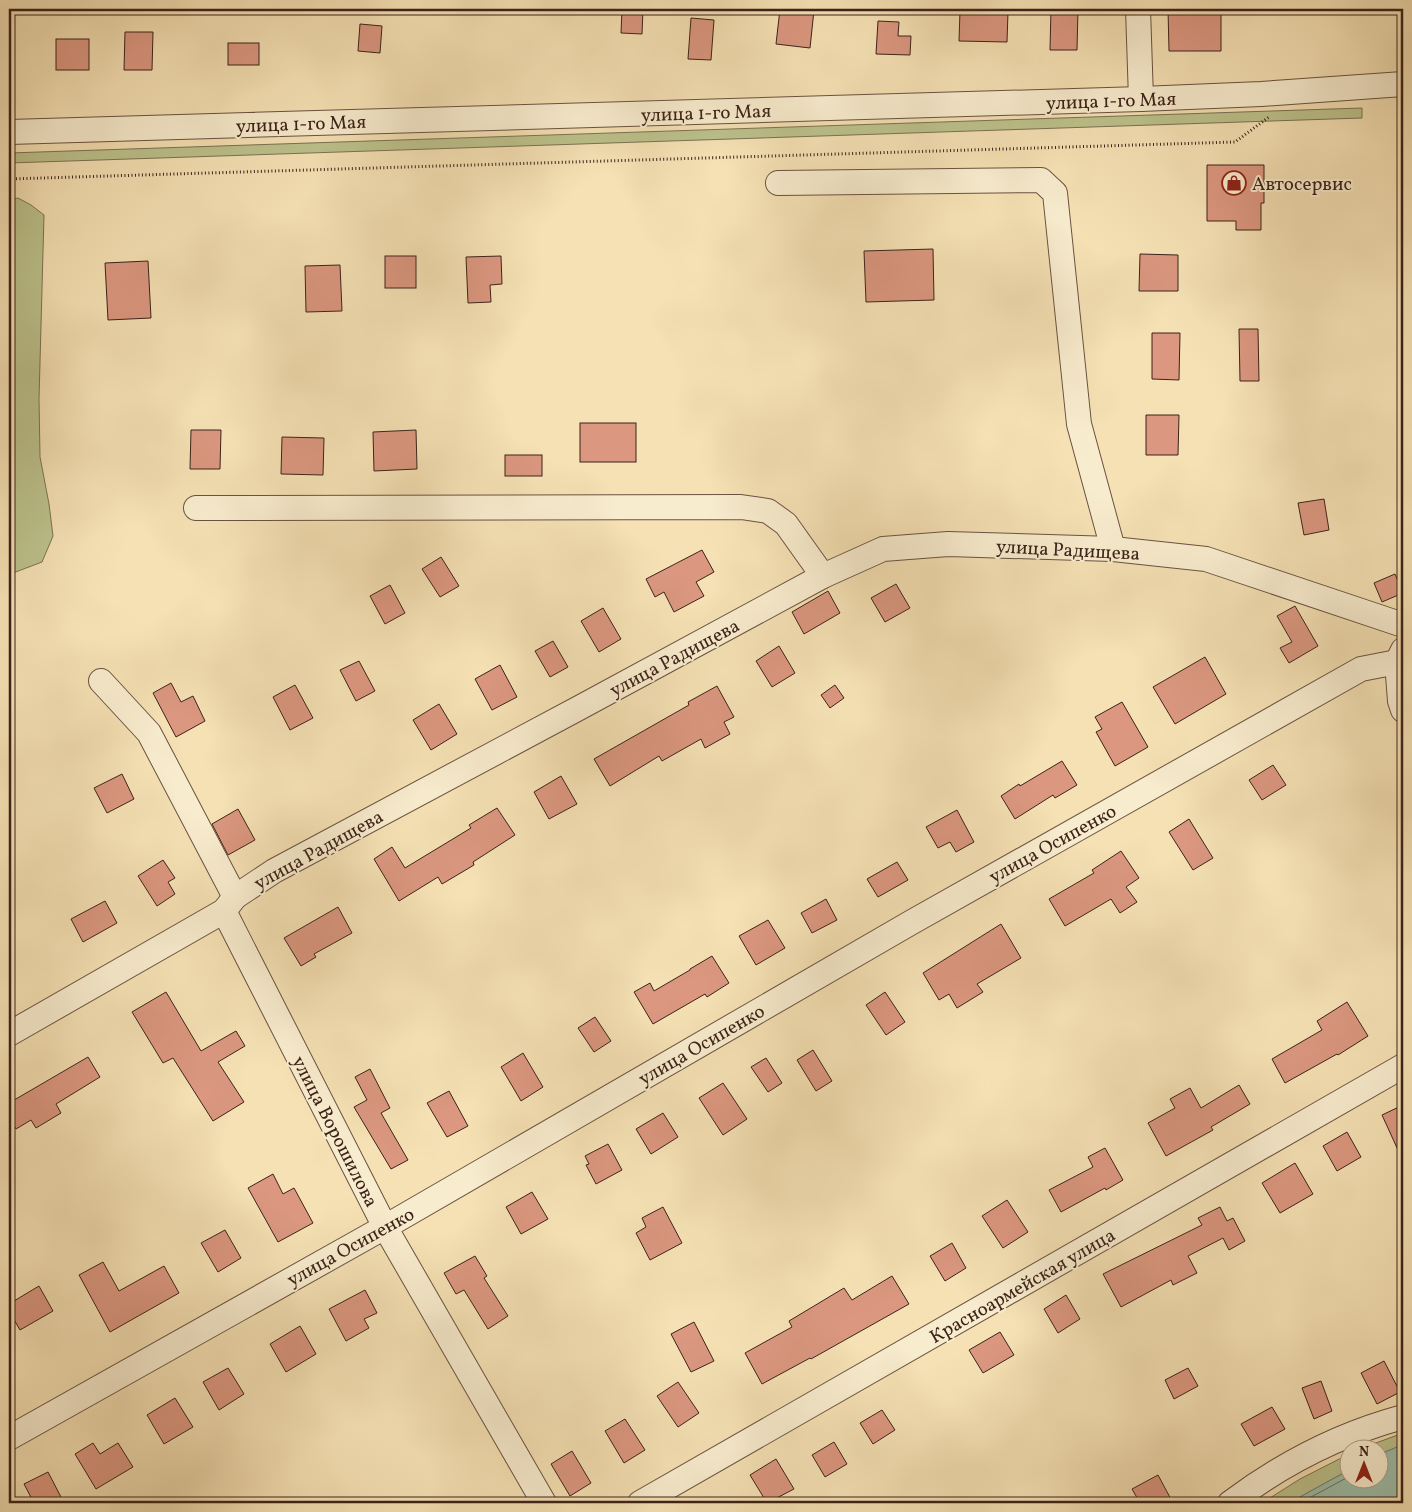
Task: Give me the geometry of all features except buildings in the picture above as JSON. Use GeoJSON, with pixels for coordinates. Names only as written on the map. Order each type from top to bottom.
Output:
{"type":"FeatureCollection","features":[{"type":"Feature","properties":{"kind":"street"},"geometry":{"type":"LineString","coordinates":[[1138,9],[1141,99]]}},
{"type":"Feature","properties":{"kind":"street","name":"улица 1-го Мая"},"geometry":{"type":"LineString","coordinates":[[9,132],[1141,99],[1261,94],[1403,84]]}},
{"type":"Feature","properties":{"kind":"street"},"geometry":{"type":"LineString","coordinates":[[778,183],[1041,180],[1055,193],[1079,424],[1113,549]]}},
{"type":"Feature","properties":{"kind":"street"},"geometry":{"type":"LineString","coordinates":[[196,508],[741,507],[768,511],[786,524],[823,576]]}},
{"type":"Feature","properties":{"kind":"street","name":"улица Радищева"},"geometry":{"type":"LineString","coordinates":[[9,1034],[230,904],[274,871],[588,704],[823,576],[883,549],[948,544],[1113,549],[1206,559],[1403,625]]}},
{"type":"Feature","properties":{"kind":"street"},"geometry":{"type":"LineString","coordinates":[[1400,656],[1400,702],[1403,710]]}},
{"type":"Feature","properties":{"kind":"street","name":"улица Осипенко"},"geometry":{"type":"LineString","coordinates":[[9,1438],[385,1227],[912,922],[1362,669],[1400,656]]}},
{"type":"Feature","properties":{"kind":"street","name":"улица Ворошилова"},"geometry":{"type":"LineString","coordinates":[[101,681],[149,733],[385,1227],[544,1503]]}},
{"type":"Feature","properties":{"kind":"street","name":"Красноармейская улица"},"geometry":{"type":"LineString","coordinates":[[640,1503],[1403,1066]]}},
{"type":"Feature","properties":{"kind":"street"},"geometry":{"type":"LineString","coordinates":[[1230,1503],[1307,1454],[1340,1438],[1376,1424],[1403,1417]]}},
{"type":"Feature","properties":{"kind":"path"},"geometry":{"type":"LineString","coordinates":[[9,179],[1235,142],[1269,116]]}},
{"type":"Feature","properties":{"kind":"green space"},"geometry":{"type":"Polygon","coordinates":[[[1362,108],[1362,118],[9,163],[9,153],[1362,108]]]}},
{"type":"Feature","properties":{"kind":"green space"},"geometry":{"type":"Polygon","coordinates":[[[18,198],[44,215],[39,399],[40,457],[53,536],[42,562],[13,573],[9,571],[9,200],[18,198]]]}},
{"type":"Feature","properties":{"kind":"green space"},"geometry":{"type":"Polygon","coordinates":[[[1403,1433],[1403,1445],[1390,1450],[1390,1440],[1384,1440],[1403,1433]]]}},
{"type":"Feature","properties":{"kind":"green space"},"geometry":{"type":"Polygon","coordinates":[[[1340,1459],[1340,1475],[1289,1503],[1262,1503],[1300,1479],[1340,1459]]]}},
{"type":"Feature","properties":{"kind":"water"},"geometry":{"type":"Polygon","coordinates":[[[1403,1445],[1403,1503],[1289,1503],[1340,1475],[1340,1490],[1390,1490],[1390,1450],[1403,1445]]]}},
{"type":"Feature","properties":{"kind":"place","name":"Автосервис"},"geometry":{"type":"Point","coordinates":[1234,183]}}]}
